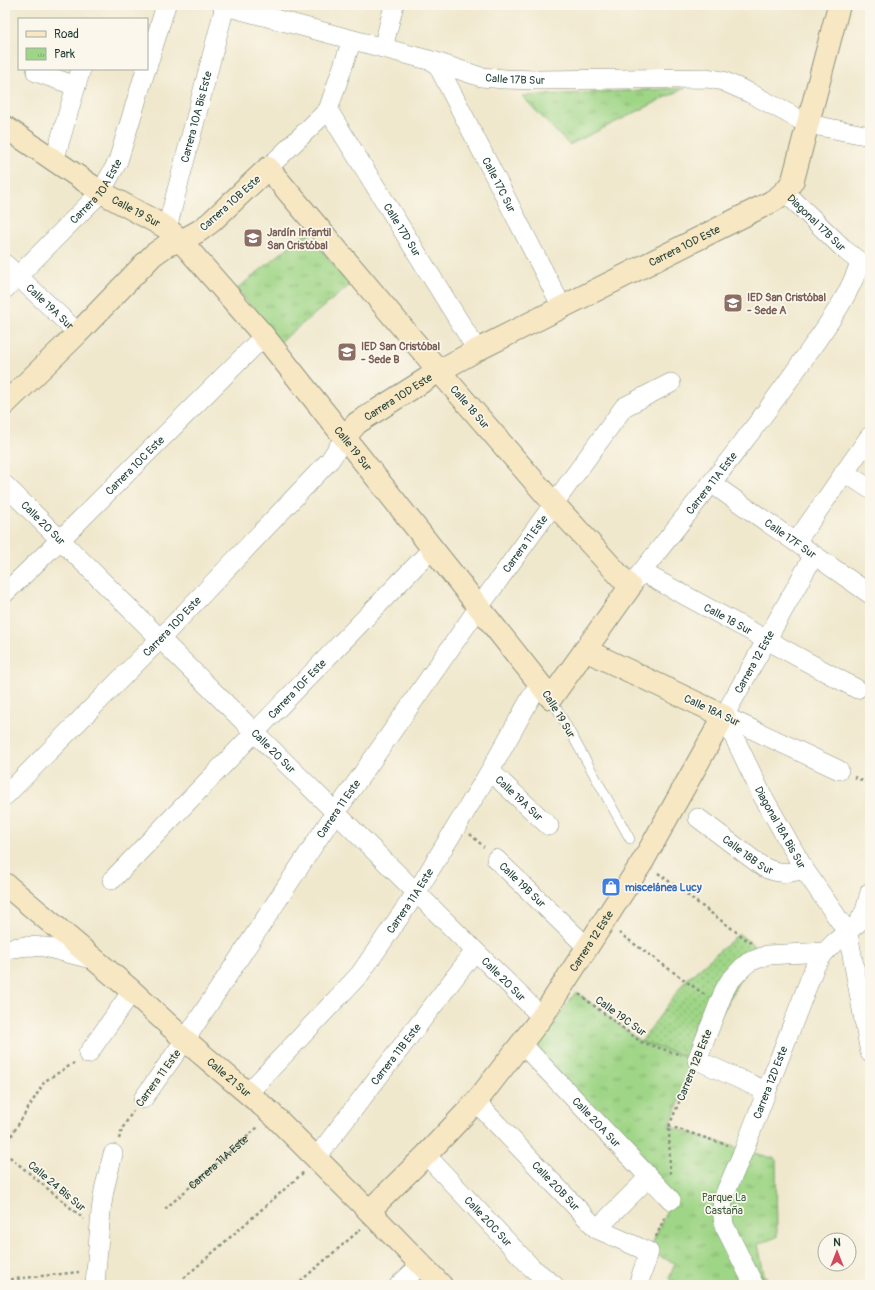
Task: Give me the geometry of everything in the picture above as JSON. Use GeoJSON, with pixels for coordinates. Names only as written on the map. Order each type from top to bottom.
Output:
{"type":"FeatureCollection","features":[{"type":"Feature","properties":{"kind":"street","name":"Carrera 10A Este"},"geometry":{"type":"LineString","coordinates":[[148,65],[166,5]]}},
{"type":"Feature","properties":{"kind":"street","name":"Calle 17B Sur"},"geometry":{"type":"LineString","coordinates":[[224,5],[436,62],[481,76],[505,79],[708,78],[723,82],[750,93],[808,124],[870,136]]}},
{"type":"Feature","properties":{"kind":"street","name":"Carrera 10A Bis Este"},"geometry":{"type":"LineString","coordinates":[[174,234],[224,5]]}},
{"type":"Feature","properties":{"kind":"street"},"geometry":{"type":"LineString","coordinates":[[383,48],[394,5]]}},
{"type":"Feature","properties":{"kind":"street","name":"Carrera 10D Este"},"geometry":{"type":"LineString","coordinates":[[5,796],[160,640],[330,460],[356,423],[439,371],[477,350],[771,202],[785,192],[793,180],[839,5]]}},
{"type":"Feature","properties":{"kind":"street","name":"Carrera 10B Este"},"geometry":{"type":"LineString","coordinates":[[5,404],[78,333],[153,255],[167,245],[174,234],[199,231],[211,222],[328,110],[352,40]]}},
{"type":"Feature","properties":{"kind":"street","name":"Calle 17C Sur"},"geometry":{"type":"LineString","coordinates":[[436,62],[562,307]]}},
{"type":"Feature","properties":{"kind":"street","name":"Carrera 10A Este"},"geometry":{"type":"LineString","coordinates":[[9,276],[101,192],[118,161],[146,70]]}},
{"type":"Feature","properties":{"kind":"street"},"geometry":{"type":"LineString","coordinates":[[36,72],[79,77],[54,161]]}},
{"type":"Feature","properties":{"kind":"street","name":"Calle 17D Sur"},"geometry":{"type":"LineString","coordinates":[[328,110],[477,350]]}},
{"type":"Feature","properties":{"kind":"street","name":"Calle 19 Sur"},"geometry":{"type":"LineString","coordinates":[[5,128],[101,192],[174,234],[264,336],[545,690]]}},
{"type":"Feature","properties":{"kind":"street","name":"Calle 18 Sur"},"geometry":{"type":"LineString","coordinates":[[268,168],[439,371],[554,504],[636,579],[766,640],[857,689]]}},
{"type":"Feature","properties":{"kind":"street","name":"Diagonal 17B Sur"},"geometry":{"type":"LineString","coordinates":[[785,192],[846,251],[865,263]]}},
{"type":"Feature","properties":{"kind":"street","name":"Carrera 11A Este"},"geometry":{"type":"LineString","coordinates":[[248,1093],[360,974],[416,893],[490,771],[545,690],[585,650],[636,579],[774,402],[836,311],[865,263]]}},
{"type":"Feature","properties":{"kind":"street","name":"Calle 19A Sur"},"geometry":{"type":"LineString","coordinates":[[9,276],[78,333]]}},
{"type":"Feature","properties":{"kind":"street","name":"Carrera 10C Este"},"geometry":{"type":"LineString","coordinates":[[5,593],[264,336]]}},
{"type":"Feature","properties":{"kind":"street","name":"Carrera 11 Este"},"geometry":{"type":"LineString","coordinates":[[143,1099],[186,1040],[335,813],[479,607],[624,407],[670,383]]}},
{"type":"Feature","properties":{"kind":"street"},"geometry":{"type":"LineString","coordinates":[[796,542],[870,436]]}},
{"type":"Feature","properties":{"kind":"street"},"geometry":{"type":"LineString","coordinates":[[844,472],[870,489]]}},
{"type":"Feature","properties":{"kind":"street","name":"Calle 17F Sur"},"geometry":{"type":"LineString","coordinates":[[711,483],[870,594]]}},
{"type":"Feature","properties":{"kind":"street","name":"Calle 20 Sur"},"geometry":{"type":"LineString","coordinates":[[5,485],[542,1017]]}},
{"type":"Feature","properties":{"kind":"street","name":"Carrera 10F Este"},"geometry":{"type":"LineString","coordinates":[[112,880],[432,549]]}},
{"type":"Feature","properties":{"kind":"street","name":"Carrera 12 Este"},"geometry":{"type":"LineString","coordinates":[[372,1214],[476,1102],[542,1017],[643,861],[814,555]]}},
{"type":"Feature","properties":{"kind":"street","name":"Calle 18A Sur"},"geometry":{"type":"LineString","coordinates":[[585,650],[839,770]]}},
{"type":"Feature","properties":{"kind":"street","name":"Diagonal 18A Bis Sur"},"geometry":{"type":"LineString","coordinates":[[724,716],[761,793],[804,869],[848,933]]}},
{"type":"Feature","properties":{"kind":"street","name":"Calle 19A Sur"},"geometry":{"type":"LineString","coordinates":[[490,771],[549,826]]}},
{"type":"Feature","properties":{"kind":"street","name":"Calle 18B Sur"},"geometry":{"type":"LineString","coordinates":[[698,818],[763,867],[784,873],[791,873],[804,869]]}},
{"type":"Feature","properties":{"kind":"street","name":"Calle 19B Sur"},"geometry":{"type":"LineString","coordinates":[[496,859],[587,947]]}},
{"type":"Feature","properties":{"kind":"street","name":"Calle 21 Sur"},"geometry":{"type":"LineString","coordinates":[[5,884],[132,991],[272,1114],[372,1214],[440,1285]]}},
{"type":"Feature","properties":{"kind":"street","name":"Carrera 12D Este"},"geometry":{"type":"LineString","coordinates":[[754,1285],[728,1234],[722,1208],[726,1191],[744,1150],[815,966],[825,952],[835,942],[848,933],[858,923],[865,911],[870,892]]}},
{"type":"Feature","properties":{"kind":"street"},"geometry":{"type":"LineString","coordinates":[[848,933],[870,1053]]}},
{"type":"Feature","properties":{"kind":"street"},"geometry":{"type":"LineString","coordinates":[[5,949],[28,946],[45,947],[96,960]]}},
{"type":"Feature","properties":{"kind":"street","name":"Carrera 11B Este"},"geometry":{"type":"LineString","coordinates":[[317,1159],[475,951]]}},
{"type":"Feature","properties":{"kind":"street","name":"Carrera 12B Este"},"geometry":{"type":"LineString","coordinates":[[697,1060],[726,986],[749,962],[767,955],[825,952]]}},
{"type":"Feature","properties":{"kind":"street"},"geometry":{"type":"LineString","coordinates":[[88,1054],[132,991]]}},
{"type":"Feature","properties":{"kind":"street","name":"Calle 20A Sur"},"geometry":{"type":"LineString","coordinates":[[522,1044],[671,1200]]}},
{"type":"Feature","properties":{"kind":"street"},"geometry":{"type":"LineString","coordinates":[[697,1060],[766,1091]]}},
{"type":"Feature","properties":{"kind":"street","name":"Calle 20B Sur"},"geometry":{"type":"LineString","coordinates":[[476,1102],[598,1228],[649,1252]]}},
{"type":"Feature","properties":{"kind":"street"},"geometry":{"type":"LineString","coordinates":[[96,1278],[104,1190],[113,1154]]}},
{"type":"Feature","properties":{"kind":"street","name":"Calle 20C Sur"},"geometry":{"type":"LineString","coordinates":[[426,1155],[532,1268],[554,1285]]}},
{"type":"Feature","properties":{"kind":"street"},"geometry":{"type":"LineString","coordinates":[[598,1228],[649,1177]]}},
{"type":"Feature","properties":{"kind":"street"},"geometry":{"type":"LineString","coordinates":[[638,1285],[649,1252]]}},
{"type":"Feature","properties":{"kind":"street"},"geometry":{"type":"LineString","coordinates":[[400,1285],[421,1265]]}},
{"type":"Feature","properties":{"kind":"lane","name":"Calle 19 Sur"},"geometry":{"type":"LineString","coordinates":[[545,690],[630,839]]}},
{"type":"Feature","properties":{"kind":"path","name":"Calle 19B Sur"},"geometry":{"type":"LineString","coordinates":[[458,822],[496,859]]}},
{"type":"Feature","properties":{"kind":"path"},"geometry":{"type":"LineString","coordinates":[[643,861],[767,955]]}},
{"type":"Feature","properties":{"kind":"path"},"geometry":{"type":"LineString","coordinates":[[604,922],[719,1005]]}},
{"type":"Feature","properties":{"kind":"path","name":"Calle 19C Sur"},"geometry":{"type":"LineString","coordinates":[[564,983],[641,1042],[697,1060]]}},
{"type":"Feature","properties":{"kind":"path"},"geometry":{"type":"LineString","coordinates":[[5,1146],[45,1081],[88,1054]]}},
{"type":"Feature","properties":{"kind":"path","name":"Carrera 12B Este"},"geometry":{"type":"LineString","coordinates":[[649,1252],[671,1200],[669,1126],[697,1060]]}},
{"type":"Feature","properties":{"kind":"path","name":"Carrera 11 Este"},"geometry":{"type":"LineString","coordinates":[[113,1154],[122,1129],[130,1114],[143,1099]]}},
{"type":"Feature","properties":{"kind":"path","name":"Carrera 11A Este"},"geometry":{"type":"LineString","coordinates":[[165,1209],[272,1114]]}},
{"type":"Feature","properties":{"kind":"path"},"geometry":{"type":"LineString","coordinates":[[669,1126],[744,1150]]}},
{"type":"Feature","properties":{"kind":"path","name":"Calle 24 Bis Sur"},"geometry":{"type":"LineString","coordinates":[[5,1153],[99,1232]]}},
{"type":"Feature","properties":{"kind":"path"},"geometry":{"type":"LineString","coordinates":[[184,1278],[317,1159]]}},
{"type":"Feature","properties":{"kind":"path"},"geometry":{"type":"LineString","coordinates":[[296,1285],[372,1214]]}},
{"type":"Feature","properties":{"kind":"path"},"geometry":{"type":"LineString","coordinates":[[5,1280],[96,1278]]}},
{"type":"Feature","properties":{"kind":"green space"},"geometry":{"type":"Polygon","coordinates":[[[685,88],[569,145],[522,96],[685,88]]]}},
{"type":"Feature","properties":{"kind":"green space"},"geometry":{"type":"Polygon","coordinates":[[[307,232],[350,285],[280,342],[237,289],[307,232]]]}},
{"type":"Feature","properties":{"kind":"green space"},"geometry":{"type":"Polygon","coordinates":[[[739,934],[767,955],[749,962],[697,1060],[641,1042],[685,981],[739,934]]]}},
{"type":"Feature","properties":{"kind":"green space","name":"Parque La Castaña"},"geometry":{"type":"Polygon","coordinates":[[[576,992],[641,1042],[697,1060],[669,1126],[776,1159],[777,1237],[758,1244],[764,1274],[772,1285],[685,1285],[669,1279],[675,1263],[649,1252],[671,1200],[536,1047],[576,992]]]}},
{"type":"Feature","properties":{"kind":"place","name":"Jardín Infantil San Cristóbal"},"geometry":{"type":"Point","coordinates":[253,238]}},
{"type":"Feature","properties":{"kind":"place","name":"IED San Cristóbal - Sede A"},"geometry":{"type":"Point","coordinates":[733,303]}},
{"type":"Feature","properties":{"kind":"place","name":"IED San Cristóbal - Sede B"},"geometry":{"type":"Point","coordinates":[347,352]}},
{"type":"Feature","properties":{"kind":"place","name":"miscelánea Lucy"},"geometry":{"type":"Point","coordinates":[611,887]}}]}
